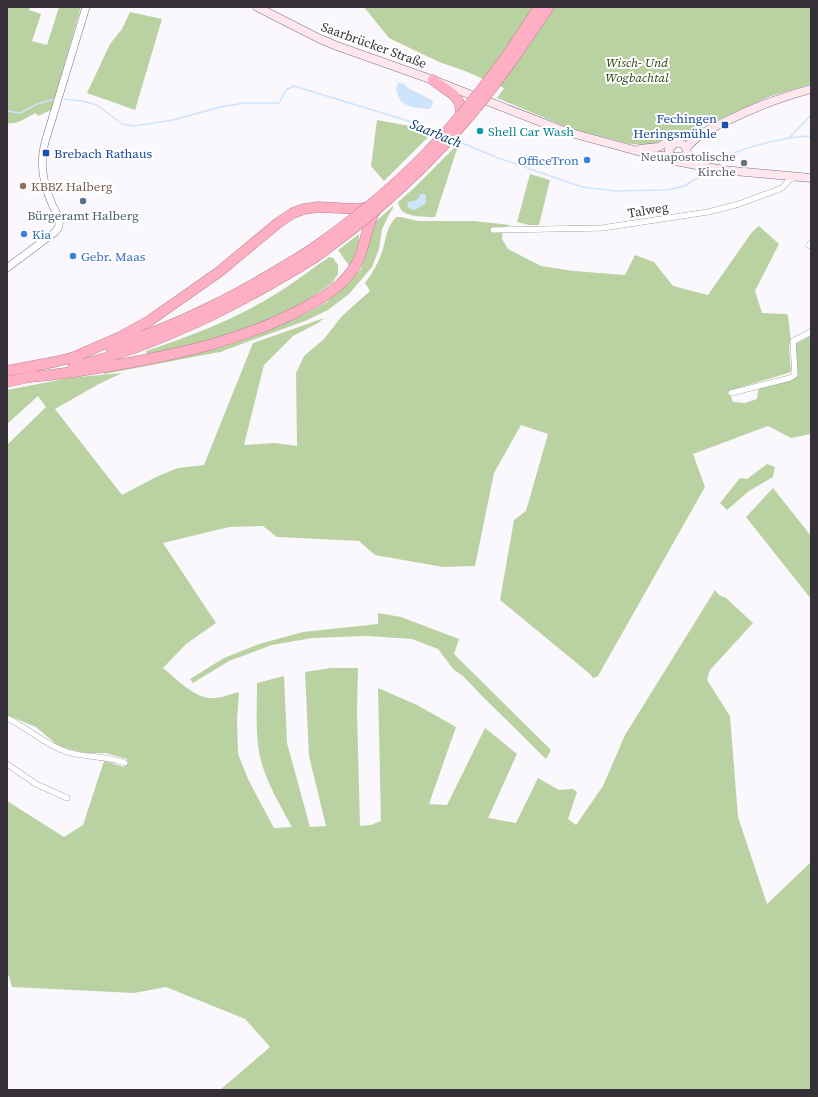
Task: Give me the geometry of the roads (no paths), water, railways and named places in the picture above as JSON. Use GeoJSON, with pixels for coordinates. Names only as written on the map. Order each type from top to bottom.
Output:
{"type":"FeatureCollection","features":[{"type":"Feature","properties":{"kind":"highway"},"geometry":{"type":"LineString","coordinates":[[511,56],[539,7]]}},
{"type":"Feature","properties":{"kind":"highway"},"geometry":{"type":"LineString","coordinates":[[7,382],[101,359],[165,336],[228,308],[282,278],[401,178],[453,124],[494,74],[511,56],[549,7]]}},
{"type":"Feature","properties":{"kind":"highway"},"geometry":{"type":"LineString","coordinates":[[433,80],[457,98],[461,108],[460,122]]}},
{"type":"Feature","properties":{"kind":"highway"},"geometry":{"type":"LineString","coordinates":[[30,377],[66,374],[168,356],[204,347],[243,336],[289,316],[324,296],[342,283],[358,263],[374,211],[381,200],[460,122],[481,98]]}},
{"type":"Feature","properties":{"kind":"highway"},"geometry":{"type":"LineString","coordinates":[[74,357],[120,336],[148,321],[219,272],[285,218],[304,209],[318,207],[364,208],[381,200]]}},
{"type":"Feature","properties":{"kind":"highway"},"geometry":{"type":"LineString","coordinates":[[332,207],[348,212],[356,219],[361,227],[364,246]]}},
{"type":"Feature","properties":{"kind":"highway"},"geometry":{"type":"LineString","coordinates":[[7,371],[34,367],[120,344],[196,314],[312,254]]}},
{"type":"Feature","properties":{"kind":"main road","name":"Saarbrücker Straße"},"geometry":{"type":"LineString","coordinates":[[257,7],[337,46],[433,80],[564,131],[629,148]]}},
{"type":"Feature","properties":{"kind":"main road"},"geometry":{"type":"LineString","coordinates":[[685,148],[697,136],[719,124],[766,102],[811,89]]}},
{"type":"Feature","properties":{"kind":"main road"},"geometry":{"type":"LineString","coordinates":[[639,149],[658,148],[674,139],[719,124]]}},
{"type":"Feature","properties":{"kind":"main road"},"geometry":{"type":"LineString","coordinates":[[629,148],[669,152],[682,157],[685,148],[700,131]]}},
{"type":"Feature","properties":{"kind":"main road"},"geometry":{"type":"LineString","coordinates":[[629,148],[652,155],[669,152],[675,143],[685,148],[703,167]]}},
{"type":"Feature","properties":{"kind":"main road"},"geometry":{"type":"LineString","coordinates":[[669,152],[674,160],[703,167],[811,178]]}},
{"type":"Feature","properties":{"kind":"street"},"geometry":{"type":"LineString","coordinates":[[7,268],[55,232],[59,227],[59,218],[52,204],[45,182],[42,166],[43,151],[86,7]]}},
{"type":"Feature","properties":{"kind":"street","name":"Talweg"},"geometry":{"type":"LineString","coordinates":[[493,230],[602,228],[708,212],[740,204],[777,190],[783,187],[789,180],[798,176]]}},
{"type":"Feature","properties":{"kind":"street"},"geometry":{"type":"LineString","coordinates":[[811,243],[809,245],[811,246]]}},
{"type":"Feature","properties":{"kind":"street"},"geometry":{"type":"LineString","coordinates":[[730,393],[790,378],[795,375],[793,342],[811,332]]}},
{"type":"Feature","properties":{"kind":"street"},"geometry":{"type":"LineString","coordinates":[[7,718],[55,747],[76,754],[107,757],[125,763]]}},
{"type":"Feature","properties":{"kind":"street"},"geometry":{"type":"LineString","coordinates":[[7,764],[36,784],[68,798]]}},
{"type":"Feature","properties":{"kind":"water"},"geometry":{"type":"Polygon","coordinates":[[[398,83],[404,84],[408,88],[432,100],[433,104],[429,109],[413,107],[405,104],[399,98],[397,93],[396,88],[398,83]]]}},
{"type":"Feature","properties":{"kind":"water"},"geometry":{"type":"Polygon","coordinates":[[[421,194],[426,195],[426,203],[415,210],[410,209],[407,206],[408,202],[417,200],[421,194]]]}},
{"type":"Feature","properties":{"kind":"waterway","name":"Saarbach"},"geometry":{"type":"LineString","coordinates":[[64,99],[82,101],[97,105],[122,124],[134,126],[173,120],[220,107],[245,103],[279,103],[286,90],[294,86],[412,122],[440,134]]}},
{"type":"Feature","properties":{"kind":"waterway","name":"Saarbach"},"geometry":{"type":"LineString","coordinates":[[7,111],[20,113],[37,104],[55,99]]}},
{"type":"Feature","properties":{"kind":"waterway"},"geometry":{"type":"LineString","coordinates":[[789,138],[811,115]]}},
{"type":"Feature","properties":{"kind":"waterway","name":"Saarbach"},"geometry":{"type":"LineString","coordinates":[[716,166],[728,156],[747,148],[802,136],[811,136]]}},
{"type":"Feature","properties":{"kind":"waterway","name":"Saarbach"},"geometry":{"type":"LineString","coordinates":[[455,140],[493,156],[582,187],[616,191],[667,190],[684,186],[711,170]]}},
{"type":"Feature","properties":{"kind":"place","name":"Fechingen Heringsmühle"},"geometry":{"type":"Point","coordinates":[725,125]}},
{"type":"Feature","properties":{"kind":"place","name":"Shell Car Wash"},"geometry":{"type":"Point","coordinates":[480,131]}},
{"type":"Feature","properties":{"kind":"place","name":"Brebach Rathaus"},"geometry":{"type":"Point","coordinates":[46,153]}},
{"type":"Feature","properties":{"kind":"place","name":"OfficeTron"},"geometry":{"type":"Point","coordinates":[587,160]}},
{"type":"Feature","properties":{"kind":"place","name":"Neuapostolische Kirche"},"geometry":{"type":"Point","coordinates":[744,163]}},
{"type":"Feature","properties":{"kind":"place","name":"KBBZ Halberg"},"geometry":{"type":"Point","coordinates":[23,186]}},
{"type":"Feature","properties":{"kind":"place","name":"Bürgeramt Halberg"},"geometry":{"type":"Point","coordinates":[83,201]}},
{"type":"Feature","properties":{"kind":"place","name":"Kia"},"geometry":{"type":"Point","coordinates":[24,234]}},
{"type":"Feature","properties":{"kind":"place","name":"Gebr. Maas"},"geometry":{"type":"Point","coordinates":[73,256]}},
{"type":"Feature","properties":{"kind":"park label","name":"Wisch- Und Wogbachtal"},"geometry":{"type":"Point","coordinates":[637,70]}}]}
